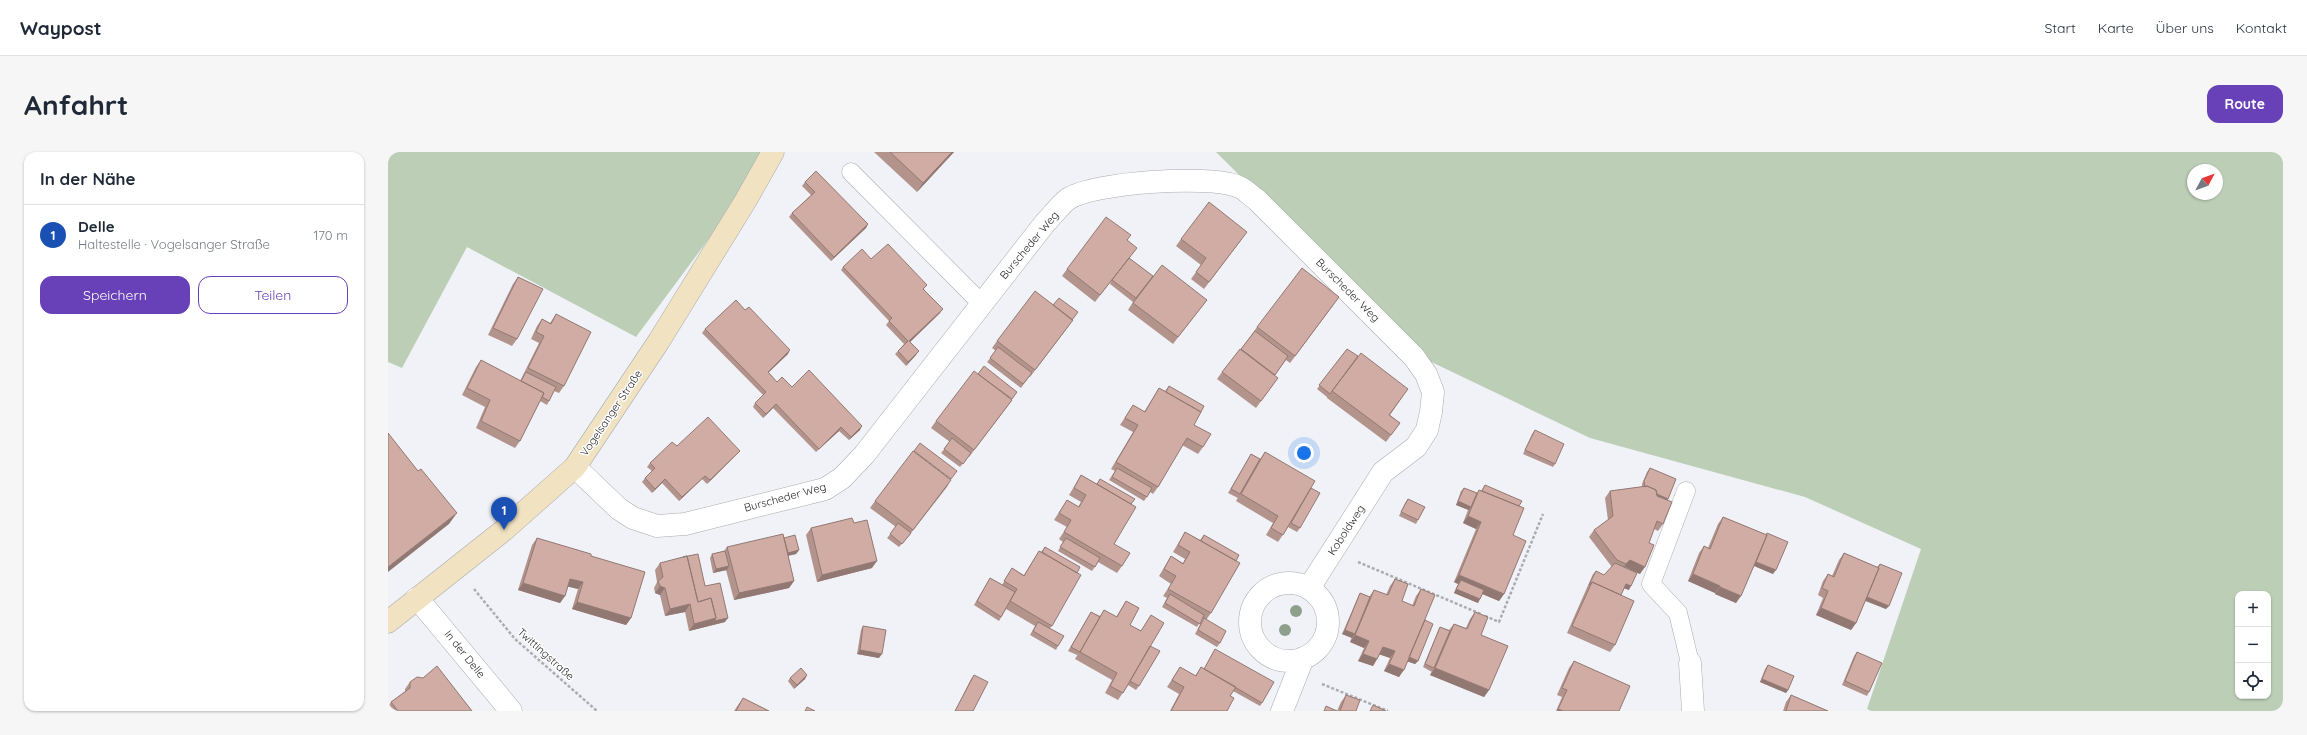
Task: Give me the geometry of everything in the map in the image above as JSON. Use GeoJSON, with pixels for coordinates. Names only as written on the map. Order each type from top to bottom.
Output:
{"type":"FeatureCollection","features":[{"type":"Feature","properties":{"kind":"street","name":"Vogelsanger Straße"},"geometry":{"type":"LineString","coordinates":[[388,622],[457,568],[575,467],[659,342],[746,200],[773,152]]}},
{"type":"Feature","properties":{"kind":"street","name":"Burscheder Weg"},"geometry":{"type":"LineString","coordinates":[[575,467],[619,509],[633,518],[657,526],[685,524],[825,488],[842,478],[864,455],[1045,223],[1069,199],[1101,188],[1132,184],[1212,181],[1238,186],[1257,200],[1414,356],[1426,374],[1433,392],[1431,412],[1426,430],[1416,447],[1383,472]]}},
{"type":"Feature","properties":{"kind":"street","name":"Koboldweg"},"geometry":{"type":"LineString","coordinates":[[1310,588],[1383,472]]}},
{"type":"Feature","properties":{"kind":"street"},"geometry":{"type":"LineString","coordinates":[[1282,711],[1300,666],[1315,651],[1326,636],[1329,623],[1323,602],[1310,588],[1290,582],[1279,584],[1265,591],[1254,606],[1250,620],[1252,632],[1259,646],[1272,657],[1291,661],[1300,666]]}},
{"type":"Feature","properties":{"kind":"street","name":"In der Delle"},"geometry":{"type":"LineString","coordinates":[[417,598],[511,711]]}},
{"type":"Feature","properties":{"kind":"street"},"geometry":{"type":"LineString","coordinates":[[1690,663],[1693,711]]}},
{"type":"Feature","properties":{"kind":"lane"},"geometry":{"type":"LineString","coordinates":[[851,172],[982,304]]}},
{"type":"Feature","properties":{"kind":"lane"},"geometry":{"type":"LineString","coordinates":[[1686,490],[1651,584],[1678,613],[1690,663]]}},
{"type":"Feature","properties":{"kind":"path"},"geometry":{"type":"LineString","coordinates":[[1332,551],[1499,622],[1543,514]]}},
{"type":"Feature","properties":{"kind":"path","name":"Twittingstraße"},"geometry":{"type":"LineString","coordinates":[[457,568],[515,639],[597,711]]}},
{"type":"Feature","properties":{"kind":"path"},"geometry":{"type":"LineString","coordinates":[[1300,666],[1388,711]]}},
{"type":"Feature","properties":{"kind":"green space"},"geometry":{"type":"Polygon","coordinates":[[[388,152],[764,152],[742,194],[636,337],[467,247],[402,368],[388,362],[388,152]]]}},
{"type":"Feature","properties":{"kind":"green space"},"geometry":{"type":"Polygon","coordinates":[[[1216,152],[2283,152],[2283,711],[1871,711],[1867,709],[1921,549],[1805,497],[1590,438],[1423,358],[1216,152]]]}},
{"type":"Feature","properties":{"kind":"building"},"geometry":{"type":"Polygon","coordinates":[[[890,152],[952,152],[923,183],[890,152]]]}},
{"type":"Feature","properties":{"kind":"building"},"geometry":{"type":"Polygon","coordinates":[[[816,171],[868,224],[834,257],[792,213],[815,192],[805,182],[816,171]]]}},
{"type":"Feature","properties":{"kind":"building"},"geometry":{"type":"Polygon","coordinates":[[[1209,202],[1247,232],[1209,282],[1196,272],[1206,258],[1181,239],[1209,202]]]}},
{"type":"Feature","properties":{"kind":"building"},"geometry":{"type":"Polygon","coordinates":[[[1106,217],[1131,235],[1127,240],[1137,248],[1100,295],[1067,269],[1106,217]]]}},
{"type":"Feature","properties":{"kind":"building"},"geometry":{"type":"Polygon","coordinates":[[[888,244],[927,285],[923,289],[943,309],[909,341],[919,351],[908,362],[898,351],[908,341],[889,321],[892,318],[843,267],[862,249],[871,259],[888,244]]]}},
{"type":"Feature","properties":{"kind":"building"},"geometry":{"type":"Polygon","coordinates":[[[1129,258],[1153,276],[1136,298],[1112,280],[1129,258]]]}},
{"type":"Feature","properties":{"kind":"building"},"geometry":{"type":"Polygon","coordinates":[[[1162,265],[1207,300],[1178,337],[1133,303],[1162,265]]]}},
{"type":"Feature","properties":{"kind":"building"},"geometry":{"type":"Polygon","coordinates":[[[1302,268],[1339,297],[1295,356],[1257,327],[1302,268]]]}},
{"type":"Feature","properties":{"kind":"building"},"geometry":{"type":"Polygon","coordinates":[[[518,277],[543,289],[517,339],[493,328],[518,277]]]}},
{"type":"Feature","properties":{"kind":"building"},"geometry":{"type":"Polygon","coordinates":[[[1035,291],[1073,320],[1035,370],[997,341],[1035,291]]]}},
{"type":"Feature","properties":{"kind":"building"},"geometry":{"type":"Polygon","coordinates":[[[1059,298],[1078,312],[1072,320],[1053,305],[1059,298]]]}},
{"type":"Feature","properties":{"kind":"building"},"geometry":{"type":"Polygon","coordinates":[[[736,300],[745,310],[749,307],[790,350],[768,372],[777,382],[782,377],[792,387],[809,370],[862,426],[851,437],[841,427],[819,449],[776,404],[766,414],[755,403],[766,392],[705,329],[736,300]]]}},
{"type":"Feature","properties":{"kind":"building"},"geometry":{"type":"Polygon","coordinates":[[[556,314],[591,332],[564,386],[528,368],[544,336],[536,332],[542,319],[551,324],[556,314]]]}},
{"type":"Feature","properties":{"kind":"building"},"geometry":{"type":"Polygon","coordinates":[[[1255,331],[1288,356],[1275,375],[1241,349],[1255,331]]]}},
{"type":"Feature","properties":{"kind":"building"},"geometry":{"type":"Polygon","coordinates":[[[998,347],[1032,373],[1023,384],[990,358],[998,347]]]}},
{"type":"Feature","properties":{"kind":"building"},"geometry":{"type":"Polygon","coordinates":[[[1240,349],[1278,378],[1261,401],[1222,372],[1240,349]]]}},
{"type":"Feature","properties":{"kind":"building"},"geometry":{"type":"Polygon","coordinates":[[[1347,349],[1358,356],[1330,394],[1319,385],[1347,349]]]}},
{"type":"Feature","properties":{"kind":"building"},"geometry":{"type":"Polygon","coordinates":[[[1361,353],[1408,389],[1389,415],[1400,423],[1391,435],[1332,391],[1361,353]]]}},
{"type":"Feature","properties":{"kind":"building"},"geometry":{"type":"Polygon","coordinates":[[[481,360],[544,393],[520,441],[481,421],[490,400],[467,388],[481,360]]]}},
{"type":"Feature","properties":{"kind":"building"},"geometry":{"type":"Polygon","coordinates":[[[984,366],[1017,392],[1012,399],[978,374],[984,366]]]}},
{"type":"Feature","properties":{"kind":"building"},"geometry":{"type":"Polygon","coordinates":[[[974,371],[1012,400],[974,450],[936,421],[974,371]]]}},
{"type":"Feature","properties":{"kind":"building"},"geometry":{"type":"Polygon","coordinates":[[[526,372],[556,387],[549,401],[542,397],[544,393],[521,381],[526,372]]]}},
{"type":"Feature","properties":{"kind":"building"},"geometry":{"type":"Polygon","coordinates":[[[1169,386],[1204,406],[1201,412],[1166,392],[1169,386]]]}},
{"type":"Feature","properties":{"kind":"building"},"geometry":{"type":"Polygon","coordinates":[[[1159,388],[1201,412],[1194,425],[1211,434],[1203,447],[1187,438],[1158,487],[1116,462],[1138,425],[1125,418],[1133,405],[1145,412],[1159,388]]]}},
{"type":"Feature","properties":{"kind":"building"},"geometry":{"type":"Polygon","coordinates":[[[708,417],[740,451],[710,480],[705,476],[682,497],[665,479],[655,489],[645,478],[655,468],[650,463],[672,442],[677,446],[708,417]]]}},
{"type":"Feature","properties":{"kind":"building"},"geometry":{"type":"Polygon","coordinates":[[[1535,430],[1564,444],[1555,464],[1525,450],[1535,430]]]}},
{"type":"Feature","properties":{"kind":"building"},"geometry":{"type":"Polygon","coordinates":[[[388,433],[418,471],[421,469],[457,513],[388,567],[388,433]]]}},
{"type":"Feature","properties":{"kind":"building"},"geometry":{"type":"Polygon","coordinates":[[[952,438],[971,453],[963,464],[944,449],[952,438]]]}},
{"type":"Feature","properties":{"kind":"building"},"geometry":{"type":"Polygon","coordinates":[[[920,443],[957,471],[951,479],[914,451],[920,443]]]}},
{"type":"Feature","properties":{"kind":"building"},"geometry":{"type":"Polygon","coordinates":[[[913,451],[951,480],[913,530],[875,501],[913,451]]]}},
{"type":"Feature","properties":{"kind":"building"},"geometry":{"type":"Polygon","coordinates":[[[1265,452],[1315,481],[1283,535],[1271,528],[1278,516],[1241,494],[1265,452]]]}},
{"type":"Feature","properties":{"kind":"building"},"geometry":{"type":"Polygon","coordinates":[[[1251,454],[1260,459],[1240,494],[1231,489],[1251,454]]]}},
{"type":"Feature","properties":{"kind":"building"},"geometry":{"type":"Polygon","coordinates":[[[1117,468],[1152,488],[1147,497],[1112,477],[1117,468]]]}},
{"type":"Feature","properties":{"kind":"building"},"geometry":{"type":"Polygon","coordinates":[[[1650,468],[1676,479],[1668,499],[1657,494],[1656,490],[1647,486],[1645,487],[1644,481],[1650,468]]]}},
{"type":"Feature","properties":{"kind":"building"},"geometry":{"type":"Polygon","coordinates":[[[1081,475],[1136,507],[1114,544],[1130,553],[1122,566],[1064,532],[1071,520],[1059,513],[1067,500],[1079,507],[1086,495],[1074,488],[1081,475]]]}},
{"type":"Feature","properties":{"kind":"building"},"geometry":{"type":"Polygon","coordinates":[[[1100,479],[1135,499],[1131,504],[1097,484],[1100,479]]]}},
{"type":"Feature","properties":{"kind":"building"},"geometry":{"type":"Polygon","coordinates":[[[1485,485],[1522,501],[1519,506],[1482,491],[1485,485]]]}},
{"type":"Feature","properties":{"kind":"building"},"geometry":{"type":"Polygon","coordinates":[[[1647,486],[1656,490],[1657,496],[1672,502],[1663,524],[1657,521],[1649,543],[1654,545],[1645,567],[1630,560],[1626,564],[1617,560],[1594,530],[1613,516],[1610,491],[1647,486]]]}},
{"type":"Feature","properties":{"kind":"building"},"geometry":{"type":"Polygon","coordinates":[[[1311,488],[1320,493],[1300,528],[1291,523],[1311,488]]]}},
{"type":"Feature","properties":{"kind":"building"},"geometry":{"type":"Polygon","coordinates":[[[1464,488],[1477,493],[1471,507],[1458,501],[1464,488]]]}},
{"type":"Feature","properties":{"kind":"building"},"geometry":{"type":"Polygon","coordinates":[[[1479,490],[1524,508],[1513,535],[1526,541],[1504,594],[1459,575],[1481,522],[1468,516],[1479,490]]]}},
{"type":"Feature","properties":{"kind":"building"},"geometry":{"type":"Polygon","coordinates":[[[1408,499],[1425,507],[1418,520],[1401,512],[1408,499]]]}},
{"type":"Feature","properties":{"kind":"building"},"geometry":{"type":"Polygon","coordinates":[[[1723,517],[1767,535],[1741,596],[1693,574],[1704,546],[1710,549],[1723,517]]]}},
{"type":"Feature","properties":{"kind":"building"},"geometry":{"type":"Polygon","coordinates":[[[852,518],[854,523],[867,520],[877,561],[822,575],[811,528],[852,518]]]}},
{"type":"Feature","properties":{"kind":"building"},"geometry":{"type":"Polygon","coordinates":[[[898,523],[911,533],[902,544],[890,534],[898,523]]]}},
{"type":"Feature","properties":{"kind":"building"},"geometry":{"type":"Polygon","coordinates":[[[1185,532],[1240,563],[1211,613],[1168,589],[1176,576],[1164,569],[1171,556],[1183,564],[1190,552],[1178,545],[1185,532]]]}},
{"type":"Feature","properties":{"kind":"building"},"geometry":{"type":"Polygon","coordinates":[[[1767,533],[1788,542],[1776,570],[1756,562],[1767,533]]]}},
{"type":"Feature","properties":{"kind":"building"},"geometry":{"type":"Polygon","coordinates":[[[783,534],[794,581],[739,593],[727,547],[783,534]]]}},
{"type":"Feature","properties":{"kind":"building"},"geometry":{"type":"Polygon","coordinates":[[[795,535],[799,550],[788,553],[784,538],[795,535]]]}},
{"type":"Feature","properties":{"kind":"building"},"geometry":{"type":"Polygon","coordinates":[[[1204,535],[1239,555],[1236,561],[1201,541],[1204,535]]]}},
{"type":"Feature","properties":{"kind":"building"},"geometry":{"type":"Polygon","coordinates":[[[537,538],[645,572],[631,618],[577,602],[583,582],[570,579],[565,596],[523,583],[537,538]]]}},
{"type":"Feature","properties":{"kind":"building"},"geometry":{"type":"Polygon","coordinates":[[[1066,538],[1100,558],[1095,567],[1060,547],[1066,538]]]}},
{"type":"Feature","properties":{"kind":"building"},"geometry":{"type":"Polygon","coordinates":[[[1045,547],[1080,567],[1077,573],[1042,552],[1045,547]]]}},
{"type":"Feature","properties":{"kind":"building"},"geometry":{"type":"Polygon","coordinates":[[[725,551],[729,566],[716,569],[712,554],[725,551]]]}},
{"type":"Feature","properties":{"kind":"building"},"geometry":{"type":"Polygon","coordinates":[[[1039,551],[1081,575],[1052,626],[1010,601],[1017,589],[1004,581],[1012,568],[1024,576],[1039,551]]]}},
{"type":"Feature","properties":{"kind":"building"},"geometry":{"type":"Polygon","coordinates":[[[1844,553],[1879,568],[1856,623],[1821,608],[1828,591],[1822,588],[1828,574],[1834,577],[1844,553]]]}},
{"type":"Feature","properties":{"kind":"building"},"geometry":{"type":"Polygon","coordinates":[[[698,554],[705,586],[720,583],[728,618],[714,621],[716,618],[711,598],[698,602],[687,556],[698,554]]]}},
{"type":"Feature","properties":{"kind":"building"},"geometry":{"type":"Polygon","coordinates":[[[687,556],[698,602],[711,598],[716,618],[694,624],[690,604],[670,609],[665,588],[660,586],[658,581],[663,577],[660,563],[687,556]]]}},
{"type":"Feature","properties":{"kind":"building"},"geometry":{"type":"Polygon","coordinates":[[[1615,563],[1637,573],[1631,586],[1626,584],[1621,595],[1592,582],[1589,585],[1596,571],[1604,575],[1615,563]]]}},
{"type":"Feature","properties":{"kind":"building"},"geometry":{"type":"Polygon","coordinates":[[[1880,564],[1902,573],[1889,606],[1867,597],[1880,564]]]}},
{"type":"Feature","properties":{"kind":"building"},"geometry":{"type":"Polygon","coordinates":[[[990,578],[1015,592],[1001,617],[977,601],[990,578]]]}},
{"type":"Feature","properties":{"kind":"building"},"geometry":{"type":"Polygon","coordinates":[[[1395,579],[1408,584],[1402,601],[1414,606],[1421,589],[1435,595],[1404,670],[1389,664],[1395,651],[1383,647],[1377,659],[1363,654],[1369,641],[1355,635],[1374,590],[1388,595],[1395,579]]]}},
{"type":"Feature","properties":{"kind":"building"},"geometry":{"type":"Polygon","coordinates":[[[1461,580],[1484,590],[1480,599],[1456,589],[1461,580]]]}},
{"type":"Feature","properties":{"kind":"building"},"geometry":{"type":"Polygon","coordinates":[[[1592,582],[1634,601],[1615,645],[1572,626],[1592,582]]]}},
{"type":"Feature","properties":{"kind":"building"},"geometry":{"type":"Polygon","coordinates":[[[1360,593],[1370,597],[1355,634],[1345,630],[1360,593]]]}},
{"type":"Feature","properties":{"kind":"building"},"geometry":{"type":"Polygon","coordinates":[[[1170,594],[1204,615],[1200,624],[1165,603],[1170,594]]]}},
{"type":"Feature","properties":{"kind":"building"},"geometry":{"type":"Polygon","coordinates":[[[1126,601],[1139,608],[1130,625],[1141,631],[1151,615],[1164,623],[1123,693],[1110,686],[1117,673],[1080,652],[1104,610],[1117,617],[1126,601]]]}},
{"type":"Feature","properties":{"kind":"building"},"geometry":{"type":"Polygon","coordinates":[[[1091,612],[1100,617],[1080,652],[1071,647],[1091,612]]]}},
{"type":"Feature","properties":{"kind":"building"},"geometry":{"type":"Polygon","coordinates":[[[1475,612],[1488,617],[1481,635],[1508,646],[1489,690],[1435,668],[1454,624],[1467,629],[1475,612]]]}},
{"type":"Feature","properties":{"kind":"building"},"geometry":{"type":"Polygon","coordinates":[[[1204,618],[1226,631],[1220,643],[1198,630],[1204,618]]]}},
{"type":"Feature","properties":{"kind":"building"},"geometry":{"type":"Polygon","coordinates":[[[1425,620],[1433,624],[1418,661],[1409,657],[1425,620]]]}},
{"type":"Feature","properties":{"kind":"building"},"geometry":{"type":"Polygon","coordinates":[[[1038,622],[1064,636],[1058,646],[1033,631],[1038,622]]]}},
{"type":"Feature","properties":{"kind":"building"},"geometry":{"type":"Polygon","coordinates":[[[863,626],[886,630],[882,654],[860,650],[863,626]]]}},
{"type":"Feature","properties":{"kind":"building"},"geometry":{"type":"Polygon","coordinates":[[[1440,627],[1450,631],[1434,668],[1425,664],[1440,627]]]}},
{"type":"Feature","properties":{"kind":"building"},"geometry":{"type":"Polygon","coordinates":[[[1150,646],[1160,651],[1139,686],[1130,681],[1150,646]]]}},
{"type":"Feature","properties":{"kind":"building"},"geometry":{"type":"Polygon","coordinates":[[[1215,649],[1274,682],[1262,703],[1204,669],[1215,649]]]}},
{"type":"Feature","properties":{"kind":"building"},"geometry":{"type":"Polygon","coordinates":[[[1857,652],[1882,663],[1869,692],[1845,681],[1857,652]]]}},
{"type":"Feature","properties":{"kind":"building"},"geometry":{"type":"Polygon","coordinates":[[[1574,661],[1630,686],[1619,711],[1563,711],[1558,709],[1567,690],[1562,688],[1574,661]]]}},
{"type":"Feature","properties":{"kind":"building"},"geometry":{"type":"Polygon","coordinates":[[[1768,665],[1794,676],[1788,690],[1762,679],[1768,665]]]}},
{"type":"Feature","properties":{"kind":"building"},"geometry":{"type":"Polygon","coordinates":[[[437,666],[472,711],[398,711],[391,702],[410,688],[410,682],[417,677],[423,678],[437,666]]]}},
{"type":"Feature","properties":{"kind":"building"},"geometry":{"type":"Polygon","coordinates":[[[1180,667],[1196,676],[1201,667],[1236,687],[1230,696],[1234,698],[1227,711],[1171,711],[1184,687],[1172,680],[1180,667]]]}},
{"type":"Feature","properties":{"kind":"building"},"geometry":{"type":"Polygon","coordinates":[[[801,668],[807,675],[797,685],[790,678],[801,668]]]}},
{"type":"Feature","properties":{"kind":"building"},"geometry":{"type":"Polygon","coordinates":[[[974,675],[988,682],[973,711],[955,711],[974,675]]]}},
{"type":"Feature","properties":{"kind":"building"},"geometry":{"type":"Polygon","coordinates":[[[1346,695],[1360,700],[1356,711],[1340,711],[1346,695]]]}},
{"type":"Feature","properties":{"kind":"building"},"geometry":{"type":"Polygon","coordinates":[[[1791,695],[1828,711],[1786,711],[1791,695]]]}},
{"type":"Feature","properties":{"kind":"building"},"geometry":{"type":"Polygon","coordinates":[[[743,698],[769,711],[736,711],[743,698]]]}},
{"type":"Feature","properties":{"kind":"building"},"geometry":{"type":"Polygon","coordinates":[[[1373,705],[1386,711],[1370,711],[1373,705]]]}},
{"type":"Feature","properties":{"kind":"building"},"geometry":{"type":"Polygon","coordinates":[[[1326,706],[1337,711],[1324,711],[1326,706]]]}},
{"type":"Feature","properties":{"kind":"building"},"geometry":{"type":"Polygon","coordinates":[[[807,707],[815,711],[805,711],[807,707]]]}},
{"type":"Feature","properties":{"kind":"place","name":"Delle"},"geometry":{"type":"Point","coordinates":[504,530]}}]}
